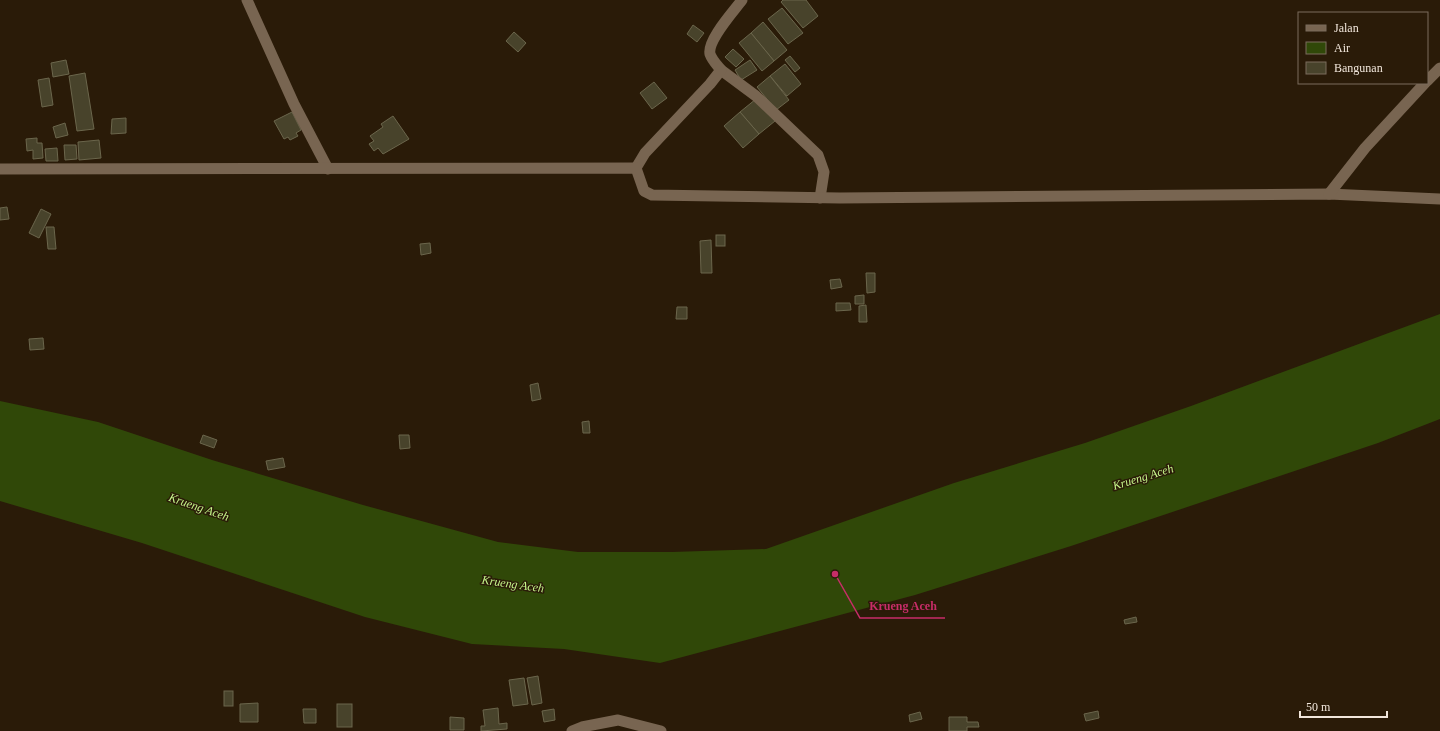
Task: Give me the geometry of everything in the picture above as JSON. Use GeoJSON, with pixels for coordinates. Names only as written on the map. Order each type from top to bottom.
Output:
{"type":"FeatureCollection","features":[{"type":"Feature","properties":{"kind":"street"},"geometry":{"type":"LineString","coordinates":[[247,0],[294,104],[328,169]]}},
{"type":"Feature","properties":{"kind":"street"},"geometry":{"type":"LineString","coordinates":[[742,0],[726,21],[710,47],[710,53],[713,60],[721,70],[756,96],[818,155],[824,172],[820,198]]}},
{"type":"Feature","properties":{"kind":"street"},"geometry":{"type":"LineString","coordinates":[[1428,80],[1440,68]]}},
{"type":"Feature","properties":{"kind":"street"},"geometry":{"type":"LineString","coordinates":[[636,168],[645,153],[710,84],[721,70]]}},
{"type":"Feature","properties":{"kind":"street"},"geometry":{"type":"LineString","coordinates":[[1329,194],[1365,148],[1424,84]]}},
{"type":"Feature","properties":{"kind":"street"},"geometry":{"type":"LineString","coordinates":[[0,169],[636,168]]}},
{"type":"Feature","properties":{"kind":"street"},"geometry":{"type":"LineString","coordinates":[[636,168],[644,191],[652,195],[820,198],[1329,194],[1440,199]]}},
{"type":"Feature","properties":{"kind":"street"},"geometry":{"type":"LineString","coordinates":[[572,731],[582,727],[618,720],[661,731]]}},
{"type":"Feature","properties":{"kind":"water"},"geometry":{"type":"Polygon","coordinates":[[[1440,314],[1440,419],[1378,443],[1071,546],[915,595],[660,663],[564,649],[472,644],[365,617],[142,543],[0,501],[0,401],[98,422],[212,460],[363,505],[498,542],[578,552],[672,552],[766,549],[954,483],[1085,443],[1191,406],[1440,314]]]}},
{"type":"Feature","properties":{"kind":"building"},"geometry":{"type":"Polygon","coordinates":[[[783,0],[806,0],[818,16],[803,28],[781,2],[783,0]]]}},
{"type":"Feature","properties":{"kind":"building"},"geometry":{"type":"Polygon","coordinates":[[[782,8],[803,33],[788,44],[768,19],[782,8]]]}},
{"type":"Feature","properties":{"kind":"building"},"geometry":{"type":"Polygon","coordinates":[[[763,22],[787,50],[774,61],[751,33],[763,22]]]}},
{"type":"Feature","properties":{"kind":"building"},"geometry":{"type":"Polygon","coordinates":[[[693,25],[704,33],[697,42],[687,34],[693,25]]]}},
{"type":"Feature","properties":{"kind":"building"},"geometry":{"type":"Polygon","coordinates":[[[514,32],[526,43],[518,52],[506,41],[514,32]]]}},
{"type":"Feature","properties":{"kind":"building"},"geometry":{"type":"Polygon","coordinates":[[[751,33],[774,61],[762,71],[739,43],[751,33]]]}},
{"type":"Feature","properties":{"kind":"building"},"geometry":{"type":"Polygon","coordinates":[[[733,49],[744,59],[736,67],[725,57],[733,49]]]}},
{"type":"Feature","properties":{"kind":"building"},"geometry":{"type":"Polygon","coordinates":[[[790,56],[800,68],[795,72],[785,60],[790,56]]]}},
{"type":"Feature","properties":{"kind":"building"},"geometry":{"type":"Polygon","coordinates":[[[66,60],[69,74],[53,77],[51,63],[66,60]]]}},
{"type":"Feature","properties":{"kind":"building"},"geometry":{"type":"Polygon","coordinates":[[[750,60],[757,70],[741,80],[735,70],[750,60]]]}},
{"type":"Feature","properties":{"kind":"building"},"geometry":{"type":"Polygon","coordinates":[[[785,64],[801,84],[787,96],[770,76],[785,64]]]}},
{"type":"Feature","properties":{"kind":"building"},"geometry":{"type":"Polygon","coordinates":[[[85,73],[94,129],[77,131],[69,76],[85,73]]]}},
{"type":"Feature","properties":{"kind":"building"},"geometry":{"type":"Polygon","coordinates":[[[770,76],[789,100],[776,110],[757,87],[770,76]]]}},
{"type":"Feature","properties":{"kind":"building"},"geometry":{"type":"Polygon","coordinates":[[[49,78],[53,105],[42,107],[38,80],[49,78]]]}},
{"type":"Feature","properties":{"kind":"building"},"geometry":{"type":"Polygon","coordinates":[[[654,82],[667,98],[652,109],[640,93],[654,82]]]}},
{"type":"Feature","properties":{"kind":"building"},"geometry":{"type":"Polygon","coordinates":[[[756,99],[775,121],[759,134],[740,112],[756,99]]]}},
{"type":"Feature","properties":{"kind":"building"},"geometry":{"type":"Polygon","coordinates":[[[292,112],[301,130],[296,133],[298,136],[290,140],[288,137],[284,139],[274,121],[292,112]]]}},
{"type":"Feature","properties":{"kind":"building"},"geometry":{"type":"Polygon","coordinates":[[[740,112],[759,134],[743,148],[724,126],[740,112]]]}},
{"type":"Feature","properties":{"kind":"building"},"geometry":{"type":"Polygon","coordinates":[[[393,116],[409,139],[383,154],[378,148],[374,151],[369,144],[374,141],[370,136],[383,127],[381,124],[393,116]]]}},
{"type":"Feature","properties":{"kind":"building"},"geometry":{"type":"Polygon","coordinates":[[[126,118],[126,133],[111,134],[112,119],[126,118]]]}},
{"type":"Feature","properties":{"kind":"building"},"geometry":{"type":"Polygon","coordinates":[[[65,123],[68,135],[56,138],[53,127],[65,123]]]}},
{"type":"Feature","properties":{"kind":"building"},"geometry":{"type":"Polygon","coordinates":[[[37,138],[37,143],[42,143],[43,158],[33,159],[33,150],[27,151],[26,139],[37,138]]]}},
{"type":"Feature","properties":{"kind":"building"},"geometry":{"type":"Polygon","coordinates":[[[99,140],[101,158],[79,160],[78,142],[99,140]]]}},
{"type":"Feature","properties":{"kind":"building"},"geometry":{"type":"Polygon","coordinates":[[[64,145],[76,145],[77,159],[65,160],[64,145]]]}},
{"type":"Feature","properties":{"kind":"building"},"geometry":{"type":"Polygon","coordinates":[[[57,148],[58,161],[46,161],[45,149],[57,148]]]}},
{"type":"Feature","properties":{"kind":"building"},"geometry":{"type":"Polygon","coordinates":[[[7,207],[9,219],[0,220],[0,208],[7,207]]]}},
{"type":"Feature","properties":{"kind":"building"},"geometry":{"type":"Polygon","coordinates":[[[41,209],[51,214],[39,238],[29,233],[41,209]]]}},
{"type":"Feature","properties":{"kind":"building"},"geometry":{"type":"Polygon","coordinates":[[[46,227],[54,227],[56,249],[48,249],[46,227]]]}},
{"type":"Feature","properties":{"kind":"building"},"geometry":{"type":"Polygon","coordinates":[[[716,235],[725,235],[725,246],[716,246],[716,235]]]}},
{"type":"Feature","properties":{"kind":"building"},"geometry":{"type":"Polygon","coordinates":[[[711,240],[712,273],[701,273],[700,241],[711,240]]]}},
{"type":"Feature","properties":{"kind":"building"},"geometry":{"type":"Polygon","coordinates":[[[430,243],[431,253],[421,255],[420,244],[430,243]]]}},
{"type":"Feature","properties":{"kind":"building"},"geometry":{"type":"Polygon","coordinates":[[[866,273],[875,273],[875,292],[867,293],[866,273]]]}},
{"type":"Feature","properties":{"kind":"building"},"geometry":{"type":"Polygon","coordinates":[[[840,279],[842,287],[831,289],[830,280],[840,279]]]}},
{"type":"Feature","properties":{"kind":"building"},"geometry":{"type":"Polygon","coordinates":[[[864,295],[864,304],[855,304],[855,296],[864,295]]]}},
{"type":"Feature","properties":{"kind":"building"},"geometry":{"type":"Polygon","coordinates":[[[836,303],[850,303],[851,310],[836,311],[836,303]]]}},
{"type":"Feature","properties":{"kind":"building"},"geometry":{"type":"Polygon","coordinates":[[[866,305],[867,322],[859,322],[859,306],[866,305]]]}},
{"type":"Feature","properties":{"kind":"building"},"geometry":{"type":"Polygon","coordinates":[[[677,307],[687,307],[687,319],[676,319],[677,307]]]}},
{"type":"Feature","properties":{"kind":"building"},"geometry":{"type":"Polygon","coordinates":[[[43,338],[44,349],[30,350],[29,339],[43,338]]]}},
{"type":"Feature","properties":{"kind":"building"},"geometry":{"type":"Polygon","coordinates":[[[538,383],[541,399],[532,401],[530,385],[538,383]]]}},
{"type":"Feature","properties":{"kind":"building"},"geometry":{"type":"Polygon","coordinates":[[[589,421],[590,433],[583,433],[582,422],[589,421]]]}},
{"type":"Feature","properties":{"kind":"building"},"geometry":{"type":"Polygon","coordinates":[[[203,435],[217,440],[214,448],[200,443],[203,435]]]}},
{"type":"Feature","properties":{"kind":"building"},"geometry":{"type":"Polygon","coordinates":[[[399,435],[409,435],[410,448],[400,449],[399,435]]]}},
{"type":"Feature","properties":{"kind":"building"},"geometry":{"type":"Polygon","coordinates":[[[283,458],[285,467],[268,470],[266,461],[283,458]]]}},
{"type":"Feature","properties":{"kind":"building"},"geometry":{"type":"Polygon","coordinates":[[[1136,617],[1137,622],[1125,624],[1124,620],[1136,617]]]}},
{"type":"Feature","properties":{"kind":"building"},"geometry":{"type":"Polygon","coordinates":[[[538,676],[542,703],[532,705],[527,678],[538,676]]]}},
{"type":"Feature","properties":{"kind":"building"},"geometry":{"type":"Polygon","coordinates":[[[524,678],[528,704],[513,706],[509,680],[524,678]]]}},
{"type":"Feature","properties":{"kind":"building"},"geometry":{"type":"Polygon","coordinates":[[[224,691],[233,691],[233,706],[224,706],[224,691]]]}},
{"type":"Feature","properties":{"kind":"building"},"geometry":{"type":"Polygon","coordinates":[[[258,703],[258,722],[240,722],[240,704],[258,703]]]}},
{"type":"Feature","properties":{"kind":"building"},"geometry":{"type":"Polygon","coordinates":[[[337,704],[352,704],[352,727],[337,727],[337,704]]]}},
{"type":"Feature","properties":{"kind":"building"},"geometry":{"type":"Polygon","coordinates":[[[498,708],[499,724],[507,723],[507,729],[481,731],[481,726],[485,726],[483,710],[498,708]]]}},
{"type":"Feature","properties":{"kind":"building"},"geometry":{"type":"Polygon","coordinates":[[[303,709],[316,709],[316,723],[304,723],[303,709]]]}},
{"type":"Feature","properties":{"kind":"building"},"geometry":{"type":"Polygon","coordinates":[[[554,709],[555,720],[544,722],[542,711],[554,709]]]}},
{"type":"Feature","properties":{"kind":"building"},"geometry":{"type":"Polygon","coordinates":[[[1098,711],[1099,718],[1086,721],[1084,714],[1098,711]]]}},
{"type":"Feature","properties":{"kind":"building"},"geometry":{"type":"Polygon","coordinates":[[[920,712],[922,719],[910,722],[909,715],[920,712]]]}},
{"type":"Feature","properties":{"kind":"building"},"geometry":{"type":"Polygon","coordinates":[[[450,717],[464,718],[464,730],[450,730],[450,717]]]}},
{"type":"Feature","properties":{"kind":"building"},"geometry":{"type":"Polygon","coordinates":[[[949,717],[967,717],[967,722],[978,722],[979,727],[967,727],[967,731],[949,731],[949,717]]]}},
{"type":"Feature","properties":{"kind":"place","name":"Krueng Aceh"},"geometry":{"type":"Point","coordinates":[835,574]}}]}
